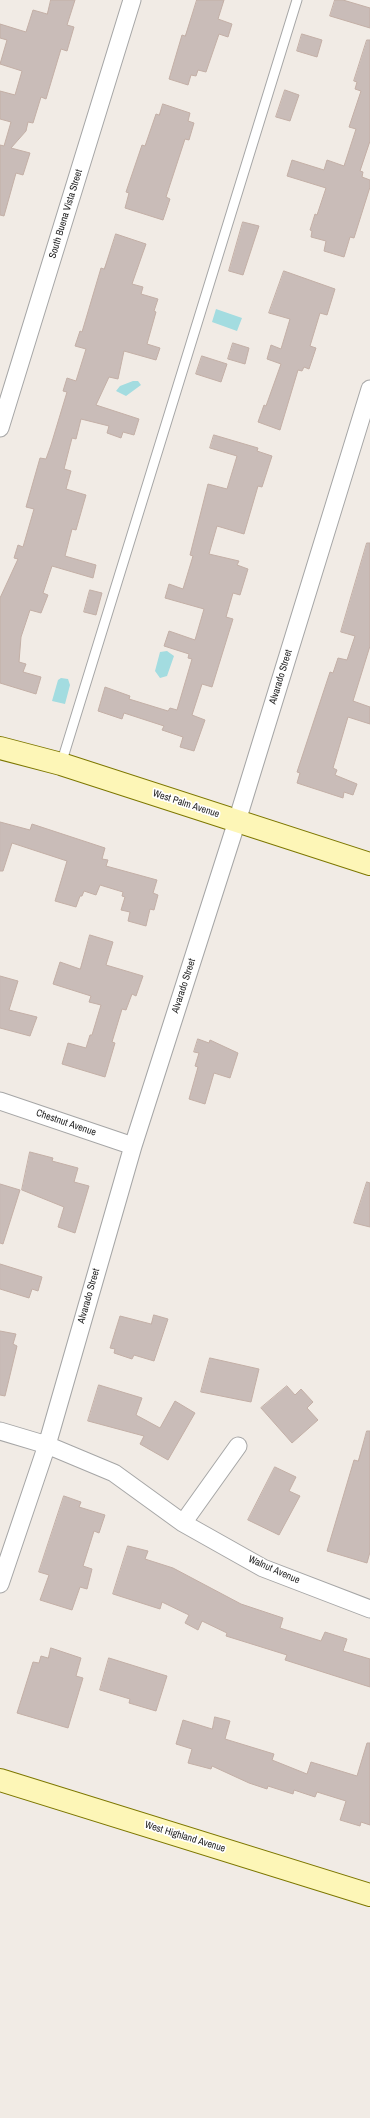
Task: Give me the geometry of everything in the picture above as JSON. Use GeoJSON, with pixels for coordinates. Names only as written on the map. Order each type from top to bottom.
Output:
{"type":"FeatureCollection","features":[{"type":"Feature","properties":{"kind":"street","name":"South Buena Vista Street"},"geometry":{"type":"LineString","coordinates":[[0,428],[132,0]]}},
{"type":"Feature","properties":{"kind":"street","name":"Alvarado Street"},"geometry":{"type":"LineString","coordinates":[[0,1584],[47,1445],[133,1146],[237,820],[370,389]]}},
{"type":"Feature","properties":{"kind":"street","name":"West Palm Avenue"},"geometry":{"type":"LineString","coordinates":[[0,748],[61,764],[370,864]]}},
{"type":"Feature","properties":{"kind":"street","name":"Chestnut Avenue"},"geometry":{"type":"LineString","coordinates":[[0,1101],[133,1146]]}},
{"type":"Feature","properties":{"kind":"street","name":"Walnut Avenue"},"geometry":{"type":"LineString","coordinates":[[0,1431],[47,1445],[114,1473],[183,1523],[263,1568],[370,1609]]}},
{"type":"Feature","properties":{"kind":"street"},"geometry":{"type":"LineString","coordinates":[[183,1523],[238,1446]]}},
{"type":"Feature","properties":{"kind":"street","name":"West Highland Avenue"},"geometry":{"type":"LineString","coordinates":[[0,1780],[370,1895]]}},
{"type":"Feature","properties":{"kind":"lane"},"geometry":{"type":"LineString","coordinates":[[61,764],[297,0]]}},
{"type":"Feature","properties":{"kind":"water"},"geometry":{"type":"Polygon","coordinates":[[[216,309],[242,318],[237,331],[212,322],[216,309]]]}},
{"type":"Feature","properties":{"kind":"water"},"geometry":{"type":"Polygon","coordinates":[[[133,381],[138,381],[141,385],[126,396],[116,391],[120,386],[133,381]]]}},
{"type":"Feature","properties":{"kind":"water"},"geometry":{"type":"Polygon","coordinates":[[[167,651],[174,656],[167,676],[160,678],[155,671],[160,652],[167,651]]]}},
{"type":"Feature","properties":{"kind":"water"},"geometry":{"type":"Polygon","coordinates":[[[61,678],[68,679],[70,685],[65,704],[52,701],[58,680],[61,678]]]}},
{"type":"Feature","properties":{"kind":"building"},"geometry":{"type":"Polygon","coordinates":[[[51,0],[75,0],[67,25],[74,27],[67,51],[61,49],[46,99],[41,97],[33,123],[28,122],[26,131],[11,148],[30,153],[23,175],[16,173],[4,216],[0,215],[0,145],[4,146],[11,122],[0,119],[0,91],[15,95],[22,71],[0,64],[7,40],[0,38],[0,24],[26,32],[33,10],[47,14],[51,0]]]}},
{"type":"Feature","properties":{"kind":"building"},"geometry":{"type":"Polygon","coordinates":[[[197,0],[224,0],[218,19],[232,24],[228,37],[219,34],[206,72],[198,70],[196,76],[191,75],[188,85],[169,79],[182,35],[185,36],[197,0]]]}},
{"type":"Feature","properties":{"kind":"building"},"geometry":{"type":"Polygon","coordinates":[[[335,0],[343,0],[370,8],[370,28],[330,16],[335,0]]]}},
{"type":"Feature","properties":{"kind":"building"},"geometry":{"type":"Polygon","coordinates":[[[302,34],[322,40],[317,57],[297,51],[302,34]]]}},
{"type":"Feature","properties":{"kind":"building"},"geometry":{"type":"Polygon","coordinates":[[[367,40],[370,40],[370,141],[360,171],[363,172],[362,177],[370,180],[370,187],[354,238],[350,237],[344,257],[324,251],[326,241],[311,237],[312,231],[310,230],[315,214],[317,215],[326,188],[287,176],[292,160],[324,170],[327,160],[344,166],[356,129],[349,127],[361,91],[355,89],[357,82],[354,81],[367,40]]]}},
{"type":"Feature","properties":{"kind":"building"},"geometry":{"type":"Polygon","coordinates":[[[285,90],[299,95],[290,121],[276,117],[285,90]]]}},
{"type":"Feature","properties":{"kind":"building"},"geometry":{"type":"Polygon","coordinates":[[[163,104],[190,113],[188,121],[194,123],[189,140],[185,139],[166,197],[170,199],[163,220],[125,208],[129,193],[126,192],[142,145],[145,146],[156,114],[159,115],[163,104]]]}},
{"type":"Feature","properties":{"kind":"building"},"geometry":{"type":"Polygon","coordinates":[[[243,222],[259,226],[243,275],[229,271],[243,222]]]}},
{"type":"Feature","properties":{"kind":"building"},"geometry":{"type":"Polygon","coordinates":[[[116,234],[146,244],[132,284],[143,287],[141,294],[158,299],[147,344],[160,348],[156,360],[124,351],[118,379],[109,377],[96,405],[139,419],[134,435],[123,432],[121,438],[107,433],[109,426],[81,419],[76,439],[72,438],[64,469],[71,471],[66,489],[86,495],[76,530],[72,529],[65,556],[96,565],[93,578],[52,566],[43,593],[48,595],[41,613],[30,610],[21,637],[19,662],[26,664],[23,672],[41,677],[36,694],[0,683],[0,598],[18,559],[14,558],[18,545],[23,547],[34,509],[26,507],[40,458],[46,459],[51,445],[67,392],[63,391],[67,378],[76,381],[86,349],[75,346],[80,331],[82,332],[101,268],[104,269],[116,234]]]}},
{"type":"Feature","properties":{"kind":"building"},"geometry":{"type":"Polygon","coordinates":[[[284,271],[335,289],[327,315],[320,313],[310,346],[316,348],[309,369],[304,367],[302,371],[298,370],[280,430],[258,422],[264,405],[266,406],[281,364],[267,359],[271,345],[281,349],[290,319],[269,313],[284,271]]]}},
{"type":"Feature","properties":{"kind":"building"},"geometry":{"type":"Polygon","coordinates":[[[233,343],[249,348],[245,364],[228,359],[233,343]]]}},
{"type":"Feature","properties":{"kind":"building"},"geometry":{"type":"Polygon","coordinates":[[[202,356],[227,364],[221,382],[196,374],[202,356]]]}},
{"type":"Feature","properties":{"kind":"building"},"geometry":{"type":"Polygon","coordinates":[[[214,435],[258,448],[257,451],[272,456],[262,487],[258,486],[244,534],[217,526],[209,554],[239,561],[237,565],[248,569],[240,595],[233,593],[226,617],[233,619],[212,687],[202,684],[192,715],[205,720],[194,751],[180,747],[183,737],[162,730],[164,726],[124,713],[122,719],[98,711],[105,687],[130,696],[129,699],[168,711],[170,708],[177,710],[192,659],[188,658],[189,654],[164,646],[169,631],[195,640],[204,609],[165,598],[169,584],[183,589],[193,556],[190,555],[208,484],[227,489],[237,456],[210,448],[214,435]]]}},
{"type":"Feature","properties":{"kind":"building"},"geometry":{"type":"Polygon","coordinates":[[[367,543],[370,543],[370,646],[353,701],[370,707],[370,724],[348,717],[333,768],[337,770],[335,775],[357,784],[353,795],[344,792],[343,798],[297,783],[300,773],[297,772],[330,672],[333,673],[338,658],[347,660],[355,636],[341,632],[367,543]]]}},
{"type":"Feature","properties":{"kind":"building"},"geometry":{"type":"Polygon","coordinates":[[[90,590],[102,593],[96,615],[84,612],[90,590]]]}},
{"type":"Feature","properties":{"kind":"building"},"geometry":{"type":"Polygon","coordinates":[[[0,822],[30,830],[32,824],[105,848],[102,859],[108,860],[106,866],[157,880],[153,893],[158,895],[154,910],[150,909],[146,926],[128,921],[130,912],[121,910],[125,897],[122,896],[123,892],[100,885],[96,895],[84,891],[82,896],[80,896],[76,907],[55,901],[67,861],[12,843],[3,871],[0,871],[0,822]]]}},
{"type":"Feature","properties":{"kind":"building"},"geometry":{"type":"Polygon","coordinates":[[[90,935],[113,942],[106,965],[143,976],[136,996],[132,994],[126,1010],[122,1009],[112,1042],[115,1043],[105,1077],[62,1064],[68,1043],[86,1048],[90,1035],[92,1035],[101,1005],[89,1002],[91,996],[53,984],[60,962],[80,969],[90,935]]]}},
{"type":"Feature","properties":{"kind":"building"},"geometry":{"type":"Polygon","coordinates":[[[0,976],[18,981],[9,1010],[37,1017],[30,1036],[0,1028],[0,976]]]}},
{"type":"Feature","properties":{"kind":"building"},"geometry":{"type":"Polygon","coordinates":[[[198,1039],[209,1043],[210,1040],[238,1053],[230,1078],[214,1073],[205,1104],[189,1099],[198,1067],[195,1066],[199,1053],[194,1052],[198,1039]]]}},
{"type":"Feature","properties":{"kind":"building"},"geometry":{"type":"Polygon","coordinates":[[[30,1152],[53,1158],[52,1161],[78,1168],[74,1182],[89,1186],[75,1233],[58,1227],[64,1207],[22,1190],[30,1152]]]}},
{"type":"Feature","properties":{"kind":"building"},"geometry":{"type":"Polygon","coordinates":[[[367,1182],[370,1183],[370,1227],[354,1223],[367,1182]]]}},
{"type":"Feature","properties":{"kind":"building"},"geometry":{"type":"Polygon","coordinates":[[[0,1184],[20,1190],[3,1244],[0,1243],[0,1184]]]}},
{"type":"Feature","properties":{"kind":"building"},"geometry":{"type":"Polygon","coordinates":[[[0,1264],[42,1277],[38,1291],[32,1289],[29,1298],[0,1289],[0,1264]]]}},
{"type":"Feature","properties":{"kind":"building"},"geometry":{"type":"Polygon","coordinates":[[[154,1315],[168,1319],[154,1361],[134,1355],[132,1359],[114,1353],[115,1349],[110,1348],[120,1316],[151,1324],[154,1315]]]}},
{"type":"Feature","properties":{"kind":"building"},"geometry":{"type":"Polygon","coordinates":[[[0,1331],[16,1334],[13,1344],[17,1346],[5,1396],[0,1395],[0,1331]]]}},
{"type":"Feature","properties":{"kind":"building"},"geometry":{"type":"Polygon","coordinates":[[[210,1358],[259,1369],[251,1402],[201,1392],[210,1358]]]}},
{"type":"Feature","properties":{"kind":"building"},"geometry":{"type":"Polygon","coordinates":[[[99,1385],[142,1398],[136,1415],[160,1428],[175,1401],[195,1413],[168,1460],[140,1444],[144,1436],[88,1421],[99,1385]]]}},
{"type":"Feature","properties":{"kind":"building"},"geometry":{"type":"Polygon","coordinates":[[[287,1386],[295,1395],[301,1389],[313,1402],[307,1408],[318,1420],[292,1443],[261,1408],[287,1386]]]}},
{"type":"Feature","properties":{"kind":"building"},"geometry":{"type":"Polygon","coordinates":[[[367,1431],[370,1431],[370,1552],[367,1563],[327,1551],[354,1460],[358,1461],[367,1431]]]}},
{"type":"Feature","properties":{"kind":"building"},"geometry":{"type":"Polygon","coordinates":[[[275,1467],[296,1477],[289,1491],[300,1496],[279,1535],[248,1520],[275,1467]]]}},
{"type":"Feature","properties":{"kind":"building"},"geometry":{"type":"Polygon","coordinates":[[[64,1496],[81,1502],[79,1507],[105,1515],[99,1533],[94,1531],[83,1566],[92,1569],[87,1589],[80,1587],[72,1610],[40,1600],[49,1575],[39,1572],[64,1496]]]}},
{"type":"Feature","properties":{"kind":"building"},"geometry":{"type":"Polygon","coordinates":[[[128,1546],[148,1551],[145,1559],[173,1568],[241,1604],[283,1618],[280,1628],[321,1641],[325,1632],[347,1639],[343,1651],[370,1659],[370,1687],[285,1660],[287,1655],[226,1636],[227,1633],[202,1621],[198,1630],[185,1623],[189,1615],[162,1602],[160,1609],[113,1594],[128,1546]]]}},
{"type":"Feature","properties":{"kind":"building"},"geometry":{"type":"Polygon","coordinates":[[[51,1648],[81,1658],[76,1676],[83,1678],[68,1728],[17,1713],[33,1662],[39,1663],[41,1656],[48,1658],[51,1648]]]}},
{"type":"Feature","properties":{"kind":"building"},"geometry":{"type":"Polygon","coordinates":[[[109,1658],[167,1676],[156,1711],[129,1703],[130,1699],[100,1690],[109,1658]]]}},
{"type":"Feature","properties":{"kind":"building"},"geometry":{"type":"Polygon","coordinates":[[[215,1717],[230,1721],[225,1739],[274,1754],[272,1760],[307,1774],[311,1762],[357,1776],[367,1743],[370,1743],[370,1825],[361,1822],[360,1826],[340,1820],[346,1801],[317,1792],[315,1797],[294,1790],[293,1794],[268,1786],[267,1789],[249,1783],[212,1766],[211,1769],[188,1763],[192,1749],[176,1744],[183,1720],[212,1729],[215,1717]]]}}]}
